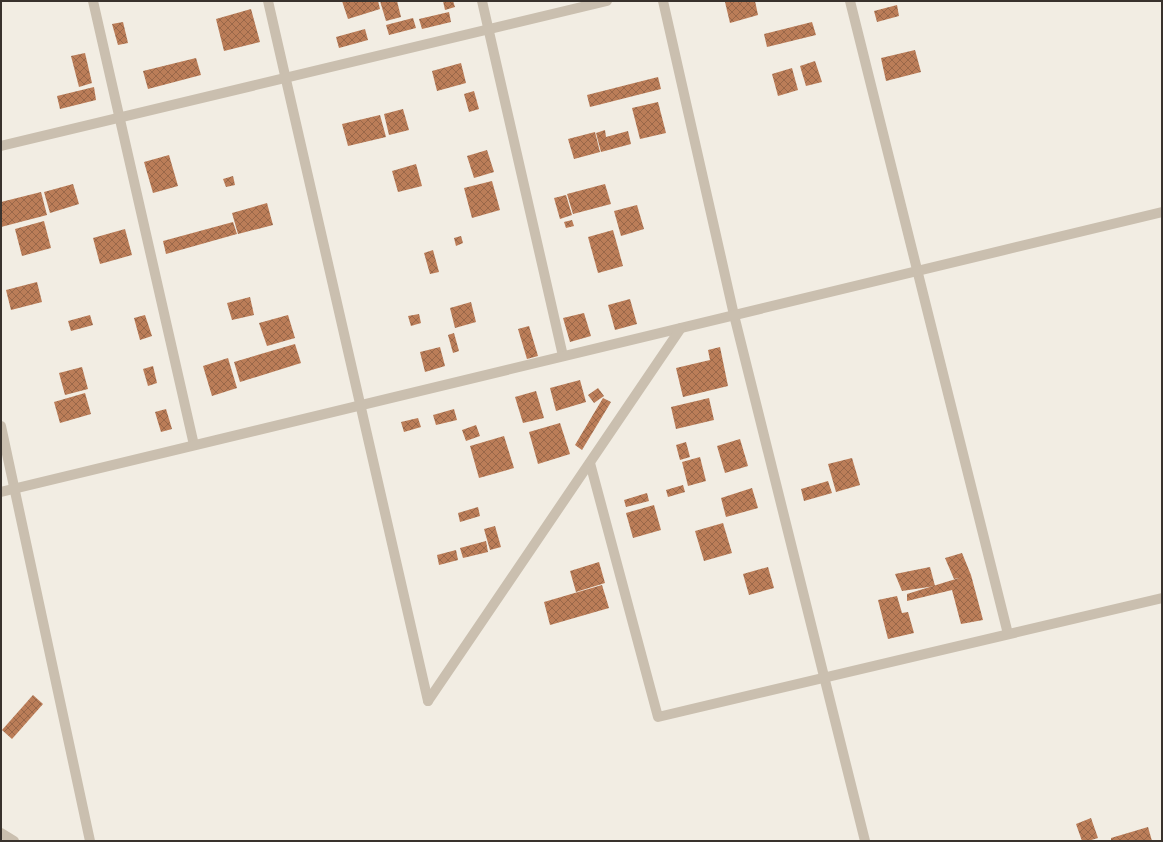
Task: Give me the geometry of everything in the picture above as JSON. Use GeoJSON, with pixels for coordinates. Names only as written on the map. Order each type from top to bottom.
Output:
{"type":"FeatureCollection","features":[{"type":"Feature","properties":{"kind":"street"},"geometry":{"type":"LineString","coordinates":[[94,1],[194,445]]}},
{"type":"Feature","properties":{"kind":"street"},"geometry":{"type":"LineString","coordinates":[[268,1],[428,701],[681,328]]}},
{"type":"Feature","properties":{"kind":"street"},"geometry":{"type":"LineString","coordinates":[[482,1],[563,356]]}},
{"type":"Feature","properties":{"kind":"street"},"geometry":{"type":"LineString","coordinates":[[1,146],[607,1]]}},
{"type":"Feature","properties":{"kind":"street"},"geometry":{"type":"LineString","coordinates":[[662,1],[734,315],[865,841]]}},
{"type":"Feature","properties":{"kind":"street"},"geometry":{"type":"LineString","coordinates":[[850,1],[1008,634]]}},
{"type":"Feature","properties":{"kind":"street"},"geometry":{"type":"LineString","coordinates":[[1,492],[1162,212]]}},
{"type":"Feature","properties":{"kind":"street"},"geometry":{"type":"LineString","coordinates":[[1,426],[90,841]]}},
{"type":"Feature","properties":{"kind":"street"},"geometry":{"type":"LineString","coordinates":[[590,463],[658,717],[1162,598]]}},
{"type":"Feature","properties":{"kind":"street"},"geometry":{"type":"LineString","coordinates":[[1,833],[14,841]]}},
{"type":"Feature","properties":{"kind":"building"},"geometry":{"type":"Polygon","coordinates":[[[342,1],[378,1],[380,9],[348,19],[342,1]]]}},
{"type":"Feature","properties":{"kind":"building"},"geometry":{"type":"Polygon","coordinates":[[[380,1],[397,1],[401,17],[386,21],[380,1]]]}},
{"type":"Feature","properties":{"kind":"building"},"geometry":{"type":"Polygon","coordinates":[[[443,1],[453,1],[455,7],[445,10],[443,1]]]}},
{"type":"Feature","properties":{"kind":"building"},"geometry":{"type":"Polygon","coordinates":[[[755,1],[758,15],[730,23],[725,2],[755,1]]]}},
{"type":"Feature","properties":{"kind":"building"},"geometry":{"type":"Polygon","coordinates":[[[897,5],[899,16],[877,22],[874,11],[897,5]]]}},
{"type":"Feature","properties":{"kind":"building"},"geometry":{"type":"Polygon","coordinates":[[[251,9],[260,42],[224,51],[216,19],[251,9]]]}},
{"type":"Feature","properties":{"kind":"building"},"geometry":{"type":"Polygon","coordinates":[[[449,12],[451,22],[422,29],[419,19],[449,12]]]}},
{"type":"Feature","properties":{"kind":"building"},"geometry":{"type":"Polygon","coordinates":[[[413,18],[416,28],[389,35],[386,25],[413,18]]]}},
{"type":"Feature","properties":{"kind":"building"},"geometry":{"type":"Polygon","coordinates":[[[123,22],[128,43],[118,45],[112,24],[123,22]]]}},
{"type":"Feature","properties":{"kind":"building"},"geometry":{"type":"Polygon","coordinates":[[[812,22],[816,35],[767,47],[764,34],[812,22]]]}},
{"type":"Feature","properties":{"kind":"building"},"geometry":{"type":"Polygon","coordinates":[[[365,29],[368,40],[339,48],[336,37],[365,29]]]}},
{"type":"Feature","properties":{"kind":"building"},"geometry":{"type":"Polygon","coordinates":[[[915,50],[921,72],[886,81],[881,58],[915,50]]]}},
{"type":"Feature","properties":{"kind":"building"},"geometry":{"type":"Polygon","coordinates":[[[85,53],[92,83],[79,87],[71,56],[85,53]]]}},
{"type":"Feature","properties":{"kind":"building"},"geometry":{"type":"Polygon","coordinates":[[[196,58],[201,75],[148,89],[143,71],[196,58]]]}},
{"type":"Feature","properties":{"kind":"building"},"geometry":{"type":"Polygon","coordinates":[[[815,61],[822,82],[806,86],[800,66],[815,61]]]}},
{"type":"Feature","properties":{"kind":"building"},"geometry":{"type":"Polygon","coordinates":[[[461,63],[466,83],[437,91],[432,71],[461,63]]]}},
{"type":"Feature","properties":{"kind":"building"},"geometry":{"type":"Polygon","coordinates":[[[792,68],[798,90],[778,96],[772,74],[792,68]]]}},
{"type":"Feature","properties":{"kind":"building"},"geometry":{"type":"Polygon","coordinates":[[[658,77],[661,89],[590,107],[587,95],[658,77]]]}},
{"type":"Feature","properties":{"kind":"building"},"geometry":{"type":"Polygon","coordinates":[[[94,87],[96,100],[60,109],[57,96],[94,87]]]}},
{"type":"Feature","properties":{"kind":"building"},"geometry":{"type":"Polygon","coordinates":[[[474,91],[479,109],[469,112],[464,94],[474,91]]]}},
{"type":"Feature","properties":{"kind":"building"},"geometry":{"type":"Polygon","coordinates":[[[658,102],[666,133],[640,139],[632,108],[658,102]]]}},
{"type":"Feature","properties":{"kind":"building"},"geometry":{"type":"Polygon","coordinates":[[[403,109],[409,130],[389,135],[384,114],[403,109]]]}},
{"type":"Feature","properties":{"kind":"building"},"geometry":{"type":"Polygon","coordinates":[[[380,115],[386,137],[348,146],[342,124],[380,115]]]}},
{"type":"Feature","properties":{"kind":"building"},"geometry":{"type":"Polygon","coordinates":[[[605,130],[606,137],[628,131],[631,144],[601,152],[596,133],[605,130]]]}},
{"type":"Feature","properties":{"kind":"building"},"geometry":{"type":"Polygon","coordinates":[[[595,132],[600,152],[574,159],[568,139],[595,132]]]}},
{"type":"Feature","properties":{"kind":"building"},"geometry":{"type":"Polygon","coordinates":[[[487,150],[494,172],[474,178],[467,156],[487,150]]]}},
{"type":"Feature","properties":{"kind":"building"},"geometry":{"type":"Polygon","coordinates":[[[169,155],[178,186],[153,193],[144,162],[169,155]]]}},
{"type":"Feature","properties":{"kind":"building"},"geometry":{"type":"Polygon","coordinates":[[[416,164],[422,186],[398,192],[392,171],[416,164]]]}},
{"type":"Feature","properties":{"kind":"building"},"geometry":{"type":"Polygon","coordinates":[[[233,176],[235,185],[226,187],[223,179],[233,176]]]}},
{"type":"Feature","properties":{"kind":"building"},"geometry":{"type":"Polygon","coordinates":[[[492,181],[500,210],[472,218],[464,188],[492,181]]]}},
{"type":"Feature","properties":{"kind":"building"},"geometry":{"type":"Polygon","coordinates":[[[73,184],[79,204],[50,213],[44,192],[73,184]]]}},
{"type":"Feature","properties":{"kind":"building"},"geometry":{"type":"Polygon","coordinates":[[[605,184],[611,204],[573,214],[567,194],[605,184]]]}},
{"type":"Feature","properties":{"kind":"building"},"geometry":{"type":"Polygon","coordinates":[[[41,192],[47,215],[1,227],[1,202],[41,192]]]}},
{"type":"Feature","properties":{"kind":"building"},"geometry":{"type":"Polygon","coordinates":[[[566,195],[572,215],[560,219],[554,198],[566,195]]]}},
{"type":"Feature","properties":{"kind":"building"},"geometry":{"type":"Polygon","coordinates":[[[267,203],[273,225],[238,234],[232,213],[267,203]]]}},
{"type":"Feature","properties":{"kind":"building"},"geometry":{"type":"Polygon","coordinates":[[[637,205],[644,229],[621,236],[614,211],[637,205]]]}},
{"type":"Feature","properties":{"kind":"building"},"geometry":{"type":"Polygon","coordinates":[[[572,220],[574,226],[566,228],[564,222],[572,220]]]}},
{"type":"Feature","properties":{"kind":"building"},"geometry":{"type":"Polygon","coordinates":[[[44,221],[51,248],[22,256],[15,229],[44,221]]]}},
{"type":"Feature","properties":{"kind":"building"},"geometry":{"type":"Polygon","coordinates":[[[233,222],[237,234],[166,254],[163,241],[233,222]]]}},
{"type":"Feature","properties":{"kind":"building"},"geometry":{"type":"Polygon","coordinates":[[[125,229],[132,255],[100,264],[93,238],[125,229]]]}},
{"type":"Feature","properties":{"kind":"building"},"geometry":{"type":"Polygon","coordinates":[[[613,230],[623,266],[598,273],[588,237],[613,230]]]}},
{"type":"Feature","properties":{"kind":"building"},"geometry":{"type":"Polygon","coordinates":[[[461,236],[463,243],[456,246],[454,238],[461,236]]]}},
{"type":"Feature","properties":{"kind":"building"},"geometry":{"type":"Polygon","coordinates":[[[433,250],[439,272],[430,274],[424,253],[433,250]]]}},
{"type":"Feature","properties":{"kind":"building"},"geometry":{"type":"Polygon","coordinates":[[[37,282],[42,302],[11,310],[6,290],[37,282]]]}},
{"type":"Feature","properties":{"kind":"building"},"geometry":{"type":"Polygon","coordinates":[[[250,297],[254,315],[232,320],[227,303],[250,297]]]}},
{"type":"Feature","properties":{"kind":"building"},"geometry":{"type":"Polygon","coordinates":[[[630,299],[637,324],[615,330],[608,305],[630,299]]]}},
{"type":"Feature","properties":{"kind":"building"},"geometry":{"type":"Polygon","coordinates":[[[471,302],[476,322],[455,328],[450,308],[471,302]]]}},
{"type":"Feature","properties":{"kind":"building"},"geometry":{"type":"Polygon","coordinates":[[[584,313],[591,336],[570,342],[563,318],[584,313]]]}},
{"type":"Feature","properties":{"kind":"building"},"geometry":{"type":"Polygon","coordinates":[[[419,314],[421,323],[411,326],[408,316],[419,314]]]}},
{"type":"Feature","properties":{"kind":"building"},"geometry":{"type":"Polygon","coordinates":[[[90,315],[93,325],[71,331],[68,321],[90,315]]]}},
{"type":"Feature","properties":{"kind":"building"},"geometry":{"type":"Polygon","coordinates":[[[145,315],[152,336],[140,340],[134,318],[145,315]]]}},
{"type":"Feature","properties":{"kind":"building"},"geometry":{"type":"Polygon","coordinates":[[[288,315],[295,338],[267,346],[259,323],[288,315]]]}},
{"type":"Feature","properties":{"kind":"building"},"geometry":{"type":"Polygon","coordinates":[[[529,326],[538,356],[527,359],[518,329],[529,326]]]}},
{"type":"Feature","properties":{"kind":"building"},"geometry":{"type":"Polygon","coordinates":[[[454,333],[459,351],[453,353],[448,335],[454,333]]]}},
{"type":"Feature","properties":{"kind":"building"},"geometry":{"type":"Polygon","coordinates":[[[295,344],[301,363],[240,382],[234,362],[295,344]]]}},
{"type":"Feature","properties":{"kind":"building"},"geometry":{"type":"Polygon","coordinates":[[[440,347],[445,366],[425,372],[420,352],[440,347]]]}},
{"type":"Feature","properties":{"kind":"building"},"geometry":{"type":"Polygon","coordinates":[[[720,347],[728,386],[683,397],[676,368],[710,360],[708,350],[720,347]]]}},
{"type":"Feature","properties":{"kind":"building"},"geometry":{"type":"Polygon","coordinates":[[[228,358],[237,388],[212,396],[203,366],[228,358]]]}},
{"type":"Feature","properties":{"kind":"building"},"geometry":{"type":"Polygon","coordinates":[[[153,366],[157,383],[148,386],[143,369],[153,366]]]}},
{"type":"Feature","properties":{"kind":"building"},"geometry":{"type":"Polygon","coordinates":[[[82,367],[88,389],[65,395],[59,373],[82,367]]]}},
{"type":"Feature","properties":{"kind":"building"},"geometry":{"type":"Polygon","coordinates":[[[580,380],[586,402],[556,411],[550,388],[580,380]]]}},
{"type":"Feature","properties":{"kind":"building"},"geometry":{"type":"Polygon","coordinates":[[[598,388],[604,396],[594,403],[588,395],[598,388]]]}},
{"type":"Feature","properties":{"kind":"building"},"geometry":{"type":"Polygon","coordinates":[[[536,391],[544,418],[523,423],[515,397],[536,391]]]}},
{"type":"Feature","properties":{"kind":"building"},"geometry":{"type":"Polygon","coordinates":[[[85,393],[91,414],[60,423],[54,402],[85,393]]]}},
{"type":"Feature","properties":{"kind":"building"},"geometry":{"type":"Polygon","coordinates":[[[603,398],[611,402],[582,450],[575,445],[603,398]]]}},
{"type":"Feature","properties":{"kind":"building"},"geometry":{"type":"Polygon","coordinates":[[[709,398],[714,420],[676,429],[671,407],[709,398]]]}},
{"type":"Feature","properties":{"kind":"building"},"geometry":{"type":"Polygon","coordinates":[[[166,409],[172,429],[161,432],[155,412],[166,409]]]}},
{"type":"Feature","properties":{"kind":"building"},"geometry":{"type":"Polygon","coordinates":[[[454,409],[457,420],[436,425],[433,415],[454,409]]]}},
{"type":"Feature","properties":{"kind":"building"},"geometry":{"type":"Polygon","coordinates":[[[418,418],[421,427],[404,432],[401,422],[418,418]]]}},
{"type":"Feature","properties":{"kind":"building"},"geometry":{"type":"Polygon","coordinates":[[[560,423],[570,454],[538,464],[529,432],[560,423]]]}},
{"type":"Feature","properties":{"kind":"building"},"geometry":{"type":"Polygon","coordinates":[[[476,425],[480,436],[466,441],[462,430],[476,425]]]}},
{"type":"Feature","properties":{"kind":"building"},"geometry":{"type":"Polygon","coordinates":[[[504,436],[514,468],[479,478],[470,446],[504,436]]]}},
{"type":"Feature","properties":{"kind":"building"},"geometry":{"type":"Polygon","coordinates":[[[740,439],[748,466],[725,473],[717,446],[740,439]]]}},
{"type":"Feature","properties":{"kind":"building"},"geometry":{"type":"Polygon","coordinates":[[[686,442],[690,457],[680,460],[676,445],[686,442]]]}},
{"type":"Feature","properties":{"kind":"building"},"geometry":{"type":"Polygon","coordinates":[[[700,457],[706,481],[688,486],[682,462],[700,457]]]}},
{"type":"Feature","properties":{"kind":"building"},"geometry":{"type":"Polygon","coordinates":[[[852,458],[860,485],[836,492],[828,464],[852,458]]]}},
{"type":"Feature","properties":{"kind":"building"},"geometry":{"type":"Polygon","coordinates":[[[828,481],[832,493],[804,501],[801,489],[828,481]]]}},
{"type":"Feature","properties":{"kind":"building"},"geometry":{"type":"Polygon","coordinates":[[[683,485],[685,492],[668,497],[666,490],[683,485]]]}},
{"type":"Feature","properties":{"kind":"building"},"geometry":{"type":"Polygon","coordinates":[[[752,488],[758,508],[726,517],[721,498],[752,488]]]}},
{"type":"Feature","properties":{"kind":"building"},"geometry":{"type":"Polygon","coordinates":[[[647,493],[649,501],[626,507],[624,500],[647,493]]]}},
{"type":"Feature","properties":{"kind":"building"},"geometry":{"type":"Polygon","coordinates":[[[654,505],[661,530],[633,538],[626,513],[654,505]]]}},
{"type":"Feature","properties":{"kind":"building"},"geometry":{"type":"Polygon","coordinates":[[[478,507],[480,516],[460,522],[458,513],[478,507]]]}},
{"type":"Feature","properties":{"kind":"building"},"geometry":{"type":"Polygon","coordinates":[[[723,523],[732,553],[704,561],[695,531],[723,523]]]}},
{"type":"Feature","properties":{"kind":"building"},"geometry":{"type":"Polygon","coordinates":[[[495,526],[501,547],[490,550],[484,529],[495,526]]]}},
{"type":"Feature","properties":{"kind":"building"},"geometry":{"type":"Polygon","coordinates":[[[486,541],[488,552],[463,558],[460,548],[486,541]]]}},
{"type":"Feature","properties":{"kind":"building"},"geometry":{"type":"Polygon","coordinates":[[[456,550],[458,560],[439,565],[437,555],[456,550]]]}},
{"type":"Feature","properties":{"kind":"building"},"geometry":{"type":"Polygon","coordinates":[[[962,553],[971,575],[983,620],[961,624],[952,590],[907,601],[907,594],[959,578],[954,579],[945,558],[962,553]]]}},
{"type":"Feature","properties":{"kind":"building"},"geometry":{"type":"Polygon","coordinates":[[[599,562],[605,583],[576,592],[570,571],[599,562]]]}},
{"type":"Feature","properties":{"kind":"building"},"geometry":{"type":"Polygon","coordinates":[[[768,567],[774,588],[749,595],[743,574],[768,567]]]}},
{"type":"Feature","properties":{"kind":"building"},"geometry":{"type":"Polygon","coordinates":[[[930,567],[935,586],[902,591],[895,574],[930,567]]]}},
{"type":"Feature","properties":{"kind":"building"},"geometry":{"type":"Polygon","coordinates":[[[602,585],[609,608],[550,625],[544,602],[602,585]]]}},
{"type":"Feature","properties":{"kind":"building"},"geometry":{"type":"Polygon","coordinates":[[[897,596],[902,613],[908,612],[914,633],[888,639],[878,600],[897,596]]]}},
{"type":"Feature","properties":{"kind":"building"},"geometry":{"type":"Polygon","coordinates":[[[33,695],[43,704],[12,739],[2,730],[33,695]]]}},
{"type":"Feature","properties":{"kind":"building"},"geometry":{"type":"Polygon","coordinates":[[[1091,818],[1098,838],[1082,841],[1076,824],[1091,818]]]}},
{"type":"Feature","properties":{"kind":"building"},"geometry":{"type":"Polygon","coordinates":[[[1148,827],[1152,841],[1111,841],[1111,838],[1148,827]]]}}]}
